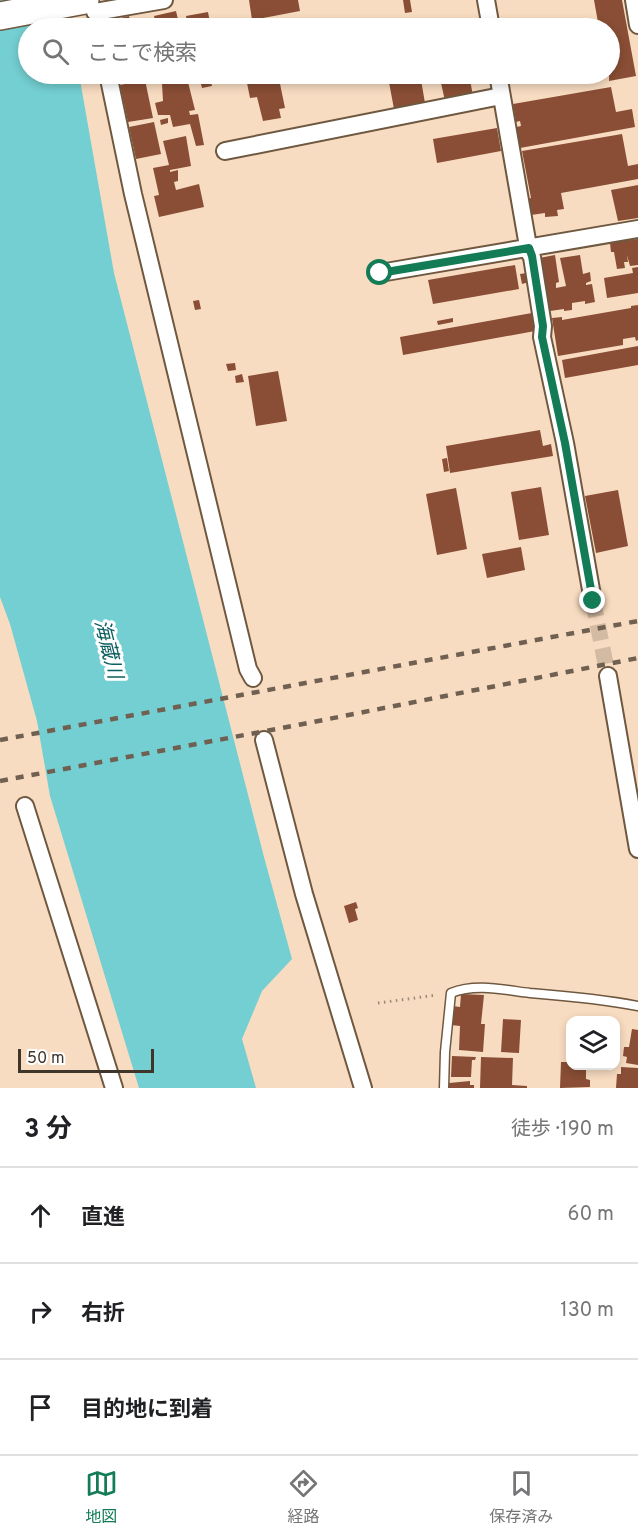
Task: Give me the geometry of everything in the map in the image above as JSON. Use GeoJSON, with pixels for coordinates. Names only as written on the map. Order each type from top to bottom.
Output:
{"type":"FeatureCollection","features":[{"type":"Feature","properties":{"kind":"highway"},"geometry":{"type":"LineString","coordinates":[[0,16],[90,8]]}},
{"type":"Feature","properties":{"kind":"street"},"geometry":{"type":"LineString","coordinates":[[90,8],[164,0]]}},
{"type":"Feature","properties":{"kind":"street"},"geometry":{"type":"LineString","coordinates":[[486,0],[489,18]]}},
{"type":"Feature","properties":{"kind":"street"},"geometry":{"type":"LineString","coordinates":[[633,0],[638,25]]}},
{"type":"Feature","properties":{"kind":"street"},"geometry":{"type":"LineString","coordinates":[[110,84],[133,194],[246,658],[253,678]]}},
{"type":"Feature","properties":{"kind":"street"},"geometry":{"type":"LineString","coordinates":[[499,84],[532,256],[543,326],[542,337],[565,443],[593,601]]}},
{"type":"Feature","properties":{"kind":"street"},"geometry":{"type":"LineString","coordinates":[[225,151],[501,96]]}},
{"type":"Feature","properties":{"kind":"street"},"geometry":{"type":"LineString","coordinates":[[380,273],[638,230]]}},
{"type":"Feature","properties":{"kind":"street"},"geometry":{"type":"LineString","coordinates":[[608,676],[638,849]]}},
{"type":"Feature","properties":{"kind":"street"},"geometry":{"type":"LineString","coordinates":[[264,740],[304,894],[363,1088]]}},
{"type":"Feature","properties":{"kind":"street"},"geometry":{"type":"LineString","coordinates":[[25,806],[114,1088]]}},
{"type":"Feature","properties":{"kind":"lane"},"geometry":{"type":"LineString","coordinates":[[444,1088],[451,993],[458,990],[483,987],[599,999],[638,1006]]}},
{"type":"Feature","properties":{"kind":"path"},"geometry":{"type":"LineString","coordinates":[[378,1003],[451,993]]}},
{"type":"Feature","properties":{"kind":"water","name":"海蔵川"},"geometry":{"type":"Polygon","coordinates":[[[0,0],[66,0],[69,18],[18,18],[18,84],[81,84],[114,273],[292,959],[262,991],[242,1039],[256,1088],[139,1088],[50,796],[37,721],[10,624],[0,597],[0,0]]]}},
{"type":"Feature","properties":{"kind":"building"},"geometry":{"type":"Polygon","coordinates":[[[249,0],[298,0],[300,11],[252,18],[249,0]]]}},
{"type":"Feature","properties":{"kind":"building"},"geometry":{"type":"Polygon","coordinates":[[[403,0],[410,0],[412,12],[405,13],[403,0]]]}},
{"type":"Feature","properties":{"kind":"building"},"geometry":{"type":"Polygon","coordinates":[[[594,0],[622,0],[636,76],[620,79],[620,18],[597,18],[594,0]]]}},
{"type":"Feature","properties":{"kind":"building"},"geometry":{"type":"Polygon","coordinates":[[[176,11],[178,18],[154,18],[154,16],[176,11]]]}},
{"type":"Feature","properties":{"kind":"building"},"geometry":{"type":"Polygon","coordinates":[[[208,12],[209,18],[186,18],[186,16],[208,12]]]}},
{"type":"Feature","properties":{"kind":"building"},"geometry":{"type":"Polygon","coordinates":[[[146,84],[153,118],[128,122],[120,85],[146,84]]]}},
{"type":"Feature","properties":{"kind":"building"},"geometry":{"type":"Polygon","coordinates":[[[162,84],[188,84],[195,110],[189,111],[190,115],[198,114],[204,145],[196,146],[190,124],[173,127],[170,115],[158,115],[155,103],[163,101],[162,84]]]}},
{"type":"Feature","properties":{"kind":"building"},"geometry":{"type":"Polygon","coordinates":[[[201,84],[212,84],[212,86],[202,88],[201,84]]]}},
{"type":"Feature","properties":{"kind":"building"},"geometry":{"type":"Polygon","coordinates":[[[247,84],[280,84],[285,108],[279,109],[281,118],[263,121],[257,97],[250,98],[247,84]]]}},
{"type":"Feature","properties":{"kind":"building"},"geometry":{"type":"Polygon","coordinates":[[[389,84],[422,84],[425,103],[394,109],[389,84]]]}},
{"type":"Feature","properties":{"kind":"building"},"geometry":{"type":"Polygon","coordinates":[[[441,84],[471,84],[473,96],[445,101],[441,84]]]}},
{"type":"Feature","properties":{"kind":"building"},"geometry":{"type":"Polygon","coordinates":[[[611,87],[616,112],[632,109],[635,127],[520,148],[516,127],[521,126],[520,121],[516,122],[513,104],[611,87]]]}},
{"type":"Feature","properties":{"kind":"building"},"geometry":{"type":"Polygon","coordinates":[[[168,118],[168,123],[161,125],[160,120],[168,118]]]}},
{"type":"Feature","properties":{"kind":"building"},"geometry":{"type":"Polygon","coordinates":[[[154,122],[161,154],[136,159],[129,127],[154,122]]]}},
{"type":"Feature","properties":{"kind":"building"},"geometry":{"type":"Polygon","coordinates":[[[497,128],[501,151],[437,163],[433,139],[497,128]]]}},
{"type":"Feature","properties":{"kind":"building"},"geometry":{"type":"Polygon","coordinates":[[[622,134],[628,166],[638,164],[638,179],[561,193],[564,209],[557,210],[558,216],[545,217],[545,213],[531,215],[528,199],[531,198],[522,151],[622,134]]]}},
{"type":"Feature","properties":{"kind":"building"},"geometry":{"type":"Polygon","coordinates":[[[186,136],[191,166],[170,170],[170,172],[178,170],[178,181],[174,182],[176,190],[199,184],[204,207],[159,217],[154,196],[159,195],[153,168],[169,165],[163,141],[186,136]]]}},
{"type":"Feature","properties":{"kind":"building"},"geometry":{"type":"Polygon","coordinates":[[[638,185],[638,218],[618,221],[611,190],[638,185]]]}},
{"type":"Feature","properties":{"kind":"building"},"geometry":{"type":"Polygon","coordinates":[[[638,239],[638,265],[630,266],[627,255],[628,262],[624,262],[625,268],[617,269],[610,243],[638,239]]]}},
{"type":"Feature","properties":{"kind":"building"},"geometry":{"type":"Polygon","coordinates":[[[555,255],[559,282],[556,283],[556,288],[566,286],[560,258],[580,255],[583,274],[590,272],[591,281],[586,285],[592,284],[595,302],[572,303],[572,310],[550,311],[539,258],[555,255]]]}},
{"type":"Feature","properties":{"kind":"building"},"geometry":{"type":"Polygon","coordinates":[[[515,265],[519,289],[433,304],[428,280],[515,265]]]}},
{"type":"Feature","properties":{"kind":"building"},"geometry":{"type":"Polygon","coordinates":[[[638,267],[638,293],[607,298],[604,278],[633,273],[632,268],[638,267]]]}},
{"type":"Feature","properties":{"kind":"building"},"geometry":{"type":"Polygon","coordinates":[[[527,273],[529,282],[522,284],[520,274],[527,273]]]}},
{"type":"Feature","properties":{"kind":"building"},"geometry":{"type":"Polygon","coordinates":[[[199,300],[201,309],[195,310],[193,301],[199,300]]]}},
{"type":"Feature","properties":{"kind":"building"},"geometry":{"type":"Polygon","coordinates":[[[638,305],[638,340],[636,341],[635,337],[623,339],[623,345],[558,356],[552,318],[562,317],[562,320],[638,305]]]}},
{"type":"Feature","properties":{"kind":"building"},"geometry":{"type":"Polygon","coordinates":[[[532,313],[535,331],[403,355],[400,337],[532,313]]]}},
{"type":"Feature","properties":{"kind":"building"},"geometry":{"type":"Polygon","coordinates":[[[453,318],[453,322],[438,325],[437,321],[453,318]]]}},
{"type":"Feature","properties":{"kind":"building"},"geometry":{"type":"Polygon","coordinates":[[[638,346],[638,365],[565,378],[562,360],[638,346]]]}},
{"type":"Feature","properties":{"kind":"building"},"geometry":{"type":"Polygon","coordinates":[[[235,363],[236,370],[228,371],[226,364],[235,363]]]}},
{"type":"Feature","properties":{"kind":"building"},"geometry":{"type":"Polygon","coordinates":[[[278,371],[287,421],[256,426],[248,376],[278,371]]]}},
{"type":"Feature","properties":{"kind":"building"},"geometry":{"type":"Polygon","coordinates":[[[242,374],[244,382],[236,383],[235,376],[242,374]]]}},
{"type":"Feature","properties":{"kind":"building"},"geometry":{"type":"Polygon","coordinates":[[[540,430],[543,446],[551,444],[553,456],[450,473],[446,446],[540,430]]]}},
{"type":"Feature","properties":{"kind":"building"},"geometry":{"type":"Polygon","coordinates":[[[447,458],[449,471],[444,472],[442,459],[447,458]]]}},
{"type":"Feature","properties":{"kind":"building"},"geometry":{"type":"Polygon","coordinates":[[[541,487],[549,535],[519,540],[511,492],[541,487]]]}},
{"type":"Feature","properties":{"kind":"building"},"geometry":{"type":"Polygon","coordinates":[[[456,488],[467,549],[437,555],[426,494],[456,488]]]}},
{"type":"Feature","properties":{"kind":"building"},"geometry":{"type":"Polygon","coordinates":[[[618,490],[628,546],[596,553],[585,496],[618,490]]]}},
{"type":"Feature","properties":{"kind":"building"},"geometry":{"type":"Polygon","coordinates":[[[521,547],[525,570],[487,578],[482,554],[521,547]]]}},
{"type":"Feature","properties":{"kind":"building"},"geometry":{"type":"Polygon","coordinates":[[[356,902],[358,920],[349,923],[344,906],[356,902]]]}},
{"type":"Feature","properties":{"kind":"building"},"geometry":{"type":"Polygon","coordinates":[[[461,994],[484,995],[481,1024],[485,1024],[483,1052],[459,1050],[460,1026],[451,1025],[453,1006],[460,1007],[461,994]]]}},
{"type":"Feature","properties":{"kind":"building"},"geometry":{"type":"Polygon","coordinates":[[[503,1019],[521,1020],[519,1053],[501,1052],[503,1019]]]}},
{"type":"Feature","properties":{"kind":"building"},"geometry":{"type":"Polygon","coordinates":[[[632,1029],[638,1030],[638,1065],[626,1063],[627,1057],[623,1056],[624,1047],[629,1047],[632,1029]]]}},
{"type":"Feature","properties":{"kind":"building"},"geometry":{"type":"Polygon","coordinates":[[[452,1056],[476,1057],[472,1060],[471,1077],[451,1077],[452,1056]]]}},
{"type":"Feature","properties":{"kind":"building"},"geometry":{"type":"Polygon","coordinates":[[[481,1057],[513,1058],[512,1085],[527,1086],[527,1088],[480,1088],[481,1057]]]}},
{"type":"Feature","properties":{"kind":"building"},"geometry":{"type":"Polygon","coordinates":[[[561,1062],[566,1062],[566,1070],[586,1070],[586,1079],[590,1080],[590,1087],[560,1088],[561,1062]]]}},
{"type":"Feature","properties":{"kind":"building"},"geometry":{"type":"Polygon","coordinates":[[[621,1067],[638,1068],[638,1088],[616,1088],[617,1074],[621,1074],[621,1067]]]}},
{"type":"Feature","properties":{"kind":"building"},"geometry":{"type":"Polygon","coordinates":[[[470,1081],[470,1085],[474,1085],[474,1088],[449,1088],[449,1083],[470,1081]]]}},
{"type":"Feature","properties":{"kind":"tunnel"},"geometry":{"type":"LineString","coordinates":[[593,601],[608,676]]}},
{"type":"Feature","properties":{"kind":"railway"},"geometry":{"type":"LineString","coordinates":[[0,740],[638,621]]}},
{"type":"Feature","properties":{"kind":"railway"},"geometry":{"type":"LineString","coordinates":[[0,781],[638,658]]}},
{"type":"Feature","properties":{"kind":"route"},"geometry":{"type":"LineString","coordinates":[[380,273],[529,248],[543,326],[542,337],[565,443],[593,601]]}}]}
